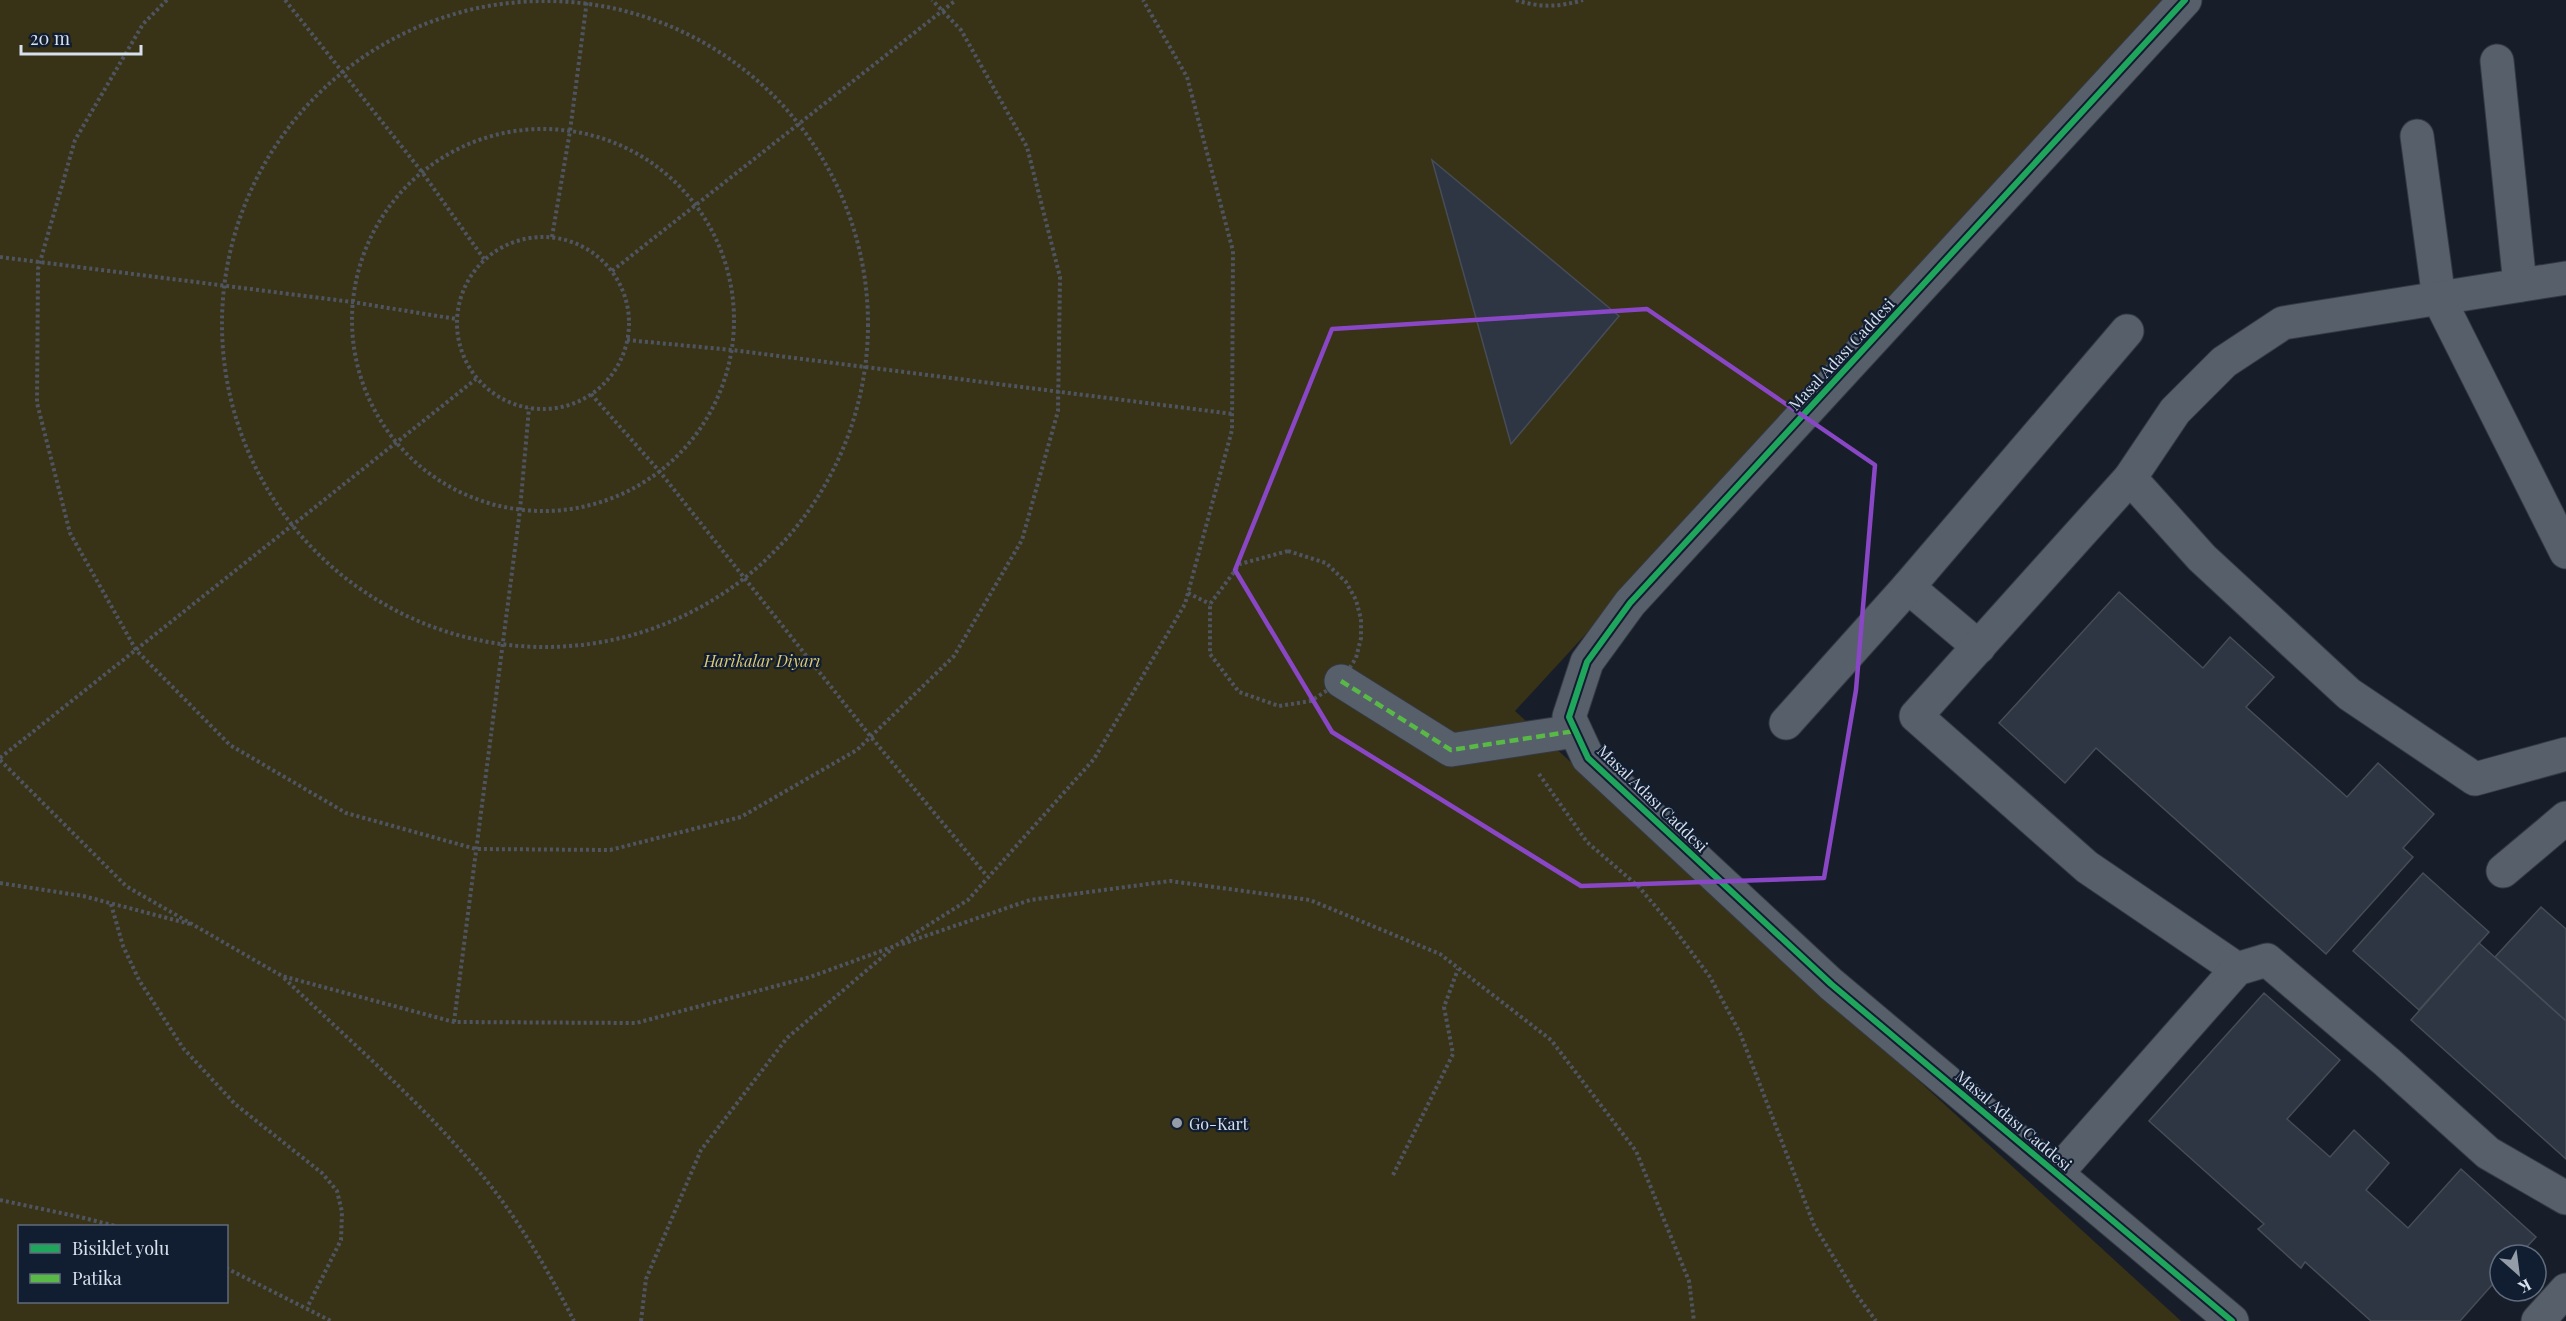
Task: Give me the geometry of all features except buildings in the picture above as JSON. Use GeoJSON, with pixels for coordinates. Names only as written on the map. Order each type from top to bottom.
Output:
{"type":"FeatureCollection","features":[{"type":"Feature","properties":{"kind":"street","name":"Masal Adası Caddesi"},"geometry":{"type":"LineString","coordinates":[[2185,0],[1630,603],[1587,662],[1569,717],[1588,758],[1831,984],[2232,1321]]}},
{"type":"Feature","properties":{"kind":"street"},"geometry":{"type":"LineString","coordinates":[[2498,61],[2520,285]]}},
{"type":"Feature","properties":{"kind":"street"},"geometry":{"type":"LineString","coordinates":[[2417,136],[2439,299],[2566,552]]}},
{"type":"Feature","properties":{"kind":"street"},"geometry":{"type":"LineString","coordinates":[[2236,969],[2087,867],[1916,716],[2130,478],[2175,411],[2224,362],[2283,323],[2566,278]]}},
{"type":"Feature","properties":{"kind":"street"},"geometry":{"type":"LineString","coordinates":[[1786,723],[1908,587],[2127,331]]}},
{"type":"Feature","properties":{"kind":"street"},"geometry":{"type":"LineString","coordinates":[[2130,478],[2202,558],[2349,694],[2475,779],[2566,753]]}},
{"type":"Feature","properties":{"kind":"street"},"geometry":{"type":"LineString","coordinates":[[1908,587],[1979,647]]}},
{"type":"Feature","properties":{"kind":"street"},"geometry":{"type":"LineString","coordinates":[[1341,681],[1451,750],[1575,731]]}},
{"type":"Feature","properties":{"kind":"street"},"geometry":{"type":"LineString","coordinates":[[2503,871],[2566,818]]}},
{"type":"Feature","properties":{"kind":"street"},"geometry":{"type":"LineString","coordinates":[[2057,1173],[2236,969],[2267,960],[2387,1062],[2488,1153],[2566,1198]]}},
{"type":"Feature","properties":{"kind":"street"},"geometry":{"type":"LineString","coordinates":[[2538,1321],[2566,1290]]}},
{"type":"Feature","properties":{"kind":"path"},"geometry":{"type":"LineString","coordinates":[[167,0],[143,24],[75,140],[40,263],[37,403],[70,533],[136,650],[230,745],[346,813],[476,849],[610,850],[741,817],[857,750],[954,656],[1022,540],[1059,411],[1060,277],[1027,147],[961,30],[932,0]]}},
{"type":"Feature","properties":{"kind":"path"},"geometry":{"type":"LineString","coordinates":[[285,0],[422,172],[484,260]]}},
{"type":"Feature","properties":{"kind":"path"},"geometry":{"type":"LineString","coordinates":[[612,271],[956,0]]}},
{"type":"Feature","properties":{"kind":"path"},"geometry":{"type":"LineString","coordinates":[[641,1321],[646,1279],[701,1150],[787,1038],[895,946],[968,900],[987,876],[1094,759],[1185,604],[1232,430],[1233,251],[1187,77],[1143,0]]}},
{"type":"Feature","properties":{"kind":"path"},"geometry":{"type":"LineString","coordinates":[[1516,0],[1533,6],[1562,7],[1583,0]]}},
{"type":"Feature","properties":{"kind":"path"},"geometry":{"type":"LineString","coordinates":[[552,237],[570,131],[586,2]]}},
{"type":"Feature","properties":{"kind":"path"},"geometry":{"type":"LineString","coordinates":[[586,2],[665,22],[739,63],[800,123],[843,194],[867,276],[869,360],[848,442],[807,517],[745,579],[675,621],[593,645],[502,645],[426,627],[352,586],[291,527],[247,455],[224,373],[223,286],[243,207],[284,132],[342,72],[416,27],[497,4],[586,2]]}},
{"type":"Feature","properties":{"kind":"path"},"geometry":{"type":"LineString","coordinates":[[560,129],[570,131],[609,140],[654,163],[691,197],[718,239],[733,287],[735,337],[724,386],[701,430],[660,472],[624,494],[576,510],[520,510],[477,501],[433,478],[396,444],[369,402],[354,354],[352,302],[362,255],[386,210],[422,172],[462,146],[510,132],[560,129]]}},
{"type":"Feature","properties":{"kind":"path"},"geometry":{"type":"LineString","coordinates":[[552,237],[572,241],[592,252],[612,271],[621,286],[628,308],[630,330],[625,352],[614,372],[599,389],[579,401],[558,408],[529,408],[513,405],[493,395],[476,380],[464,360],[457,338],[456,319],[461,294],[472,274],[484,260],[506,245],[528,238],[552,237]]}},
{"type":"Feature","properties":{"kind":"path"},"geometry":{"type":"LineString","coordinates":[[0,257],[352,302],[456,319]]}},
{"type":"Feature","properties":{"kind":"path"},"geometry":{"type":"LineString","coordinates":[[627,340],[732,350],[1233,414]]}},
{"type":"Feature","properties":{"kind":"path"},"geometry":{"type":"LineString","coordinates":[[476,380],[0,759],[126,886],[282,976],[425,1112],[490,1186],[548,1270],[574,1321]]}},
{"type":"Feature","properties":{"kind":"path"},"geometry":{"type":"LineString","coordinates":[[591,394],[660,472],[871,737],[987,876]]}},
{"type":"Feature","properties":{"kind":"path"},"geometry":{"type":"LineString","coordinates":[[454,1022],[520,510],[529,408]]}},
{"type":"Feature","properties":{"kind":"path"},"geometry":{"type":"LineString","coordinates":[[1288,551],[1326,562],[1346,582],[1356,600],[1361,619],[1361,638],[1356,658],[1341,681],[1311,702],[1279,706],[1239,692],[1210,654],[1210,604],[1240,564],[1288,551]]}},
{"type":"Feature","properties":{"kind":"path"},"geometry":{"type":"LineString","coordinates":[[1188,593],[1210,604]]}},
{"type":"Feature","properties":{"kind":"path"},"geometry":{"type":"LineString","coordinates":[[1521,739],[1543,782],[1587,842],[1639,887],[1710,977],[1740,1033],[1814,1225],[1856,1294],[1876,1321]]}},
{"type":"Feature","properties":{"kind":"path"},"geometry":{"type":"LineString","coordinates":[[282,976],[454,1022],[636,1023],[810,977],[1030,900],[1170,881],[1310,900],[1440,954],[1551,1040],[1636,1151],[1689,1281],[1694,1321]]}},
{"type":"Feature","properties":{"kind":"path"},"geometry":{"type":"LineString","coordinates":[[0,883],[83,896],[195,926]]}},
{"type":"Feature","properties":{"kind":"path"},"geometry":{"type":"LineString","coordinates":[[111,904],[123,946],[139,980],[183,1048],[235,1104],[322,1173],[337,1191],[342,1212],[342,1240],[307,1308]]}},
{"type":"Feature","properties":{"kind":"path"},"geometry":{"type":"LineString","coordinates":[[1393,1174],[1454,1054],[1444,1007],[1458,969]]}},
{"type":"Feature","properties":{"kind":"path"},"geometry":{"type":"LineString","coordinates":[[0,1200],[80,1216],[109,1225]]}},
{"type":"Feature","properties":{"kind":"path"},"geometry":{"type":"LineString","coordinates":[[228,1269],[331,1321]]}},
{"type":"Feature","properties":{"kind":"highlighted area"},"geometry":{"type":"Polygon","coordinates":[[[1647,309],[1875,465],[1856,690],[1824,878],[1581,886],[1332,732],[1235,570],[1332,329],[1647,309]]]}},
{"type":"Feature","properties":{"kind":"green space","name":"Harikalar Diyarı"},"geometry":{"type":"Polygon","coordinates":[[[0,0],[2169,0],[1515,711],[2181,1321],[0,1321],[0,0]]]}},
{"type":"Feature","properties":{"kind":"marked path"},"geometry":{"type":"LineString","coordinates":[[1341,681],[1451,750],[1575,731]]}},
{"type":"Feature","properties":{"kind":"cycle path"},"geometry":{"type":"LineString","coordinates":[[2185,0],[1630,603],[1587,662],[1569,717],[1588,758],[1831,984],[2232,1321]]}},
{"type":"Feature","properties":{"kind":"place","name":"Go-Kart"},"geometry":{"type":"Point","coordinates":[1177,1123]}}]}
